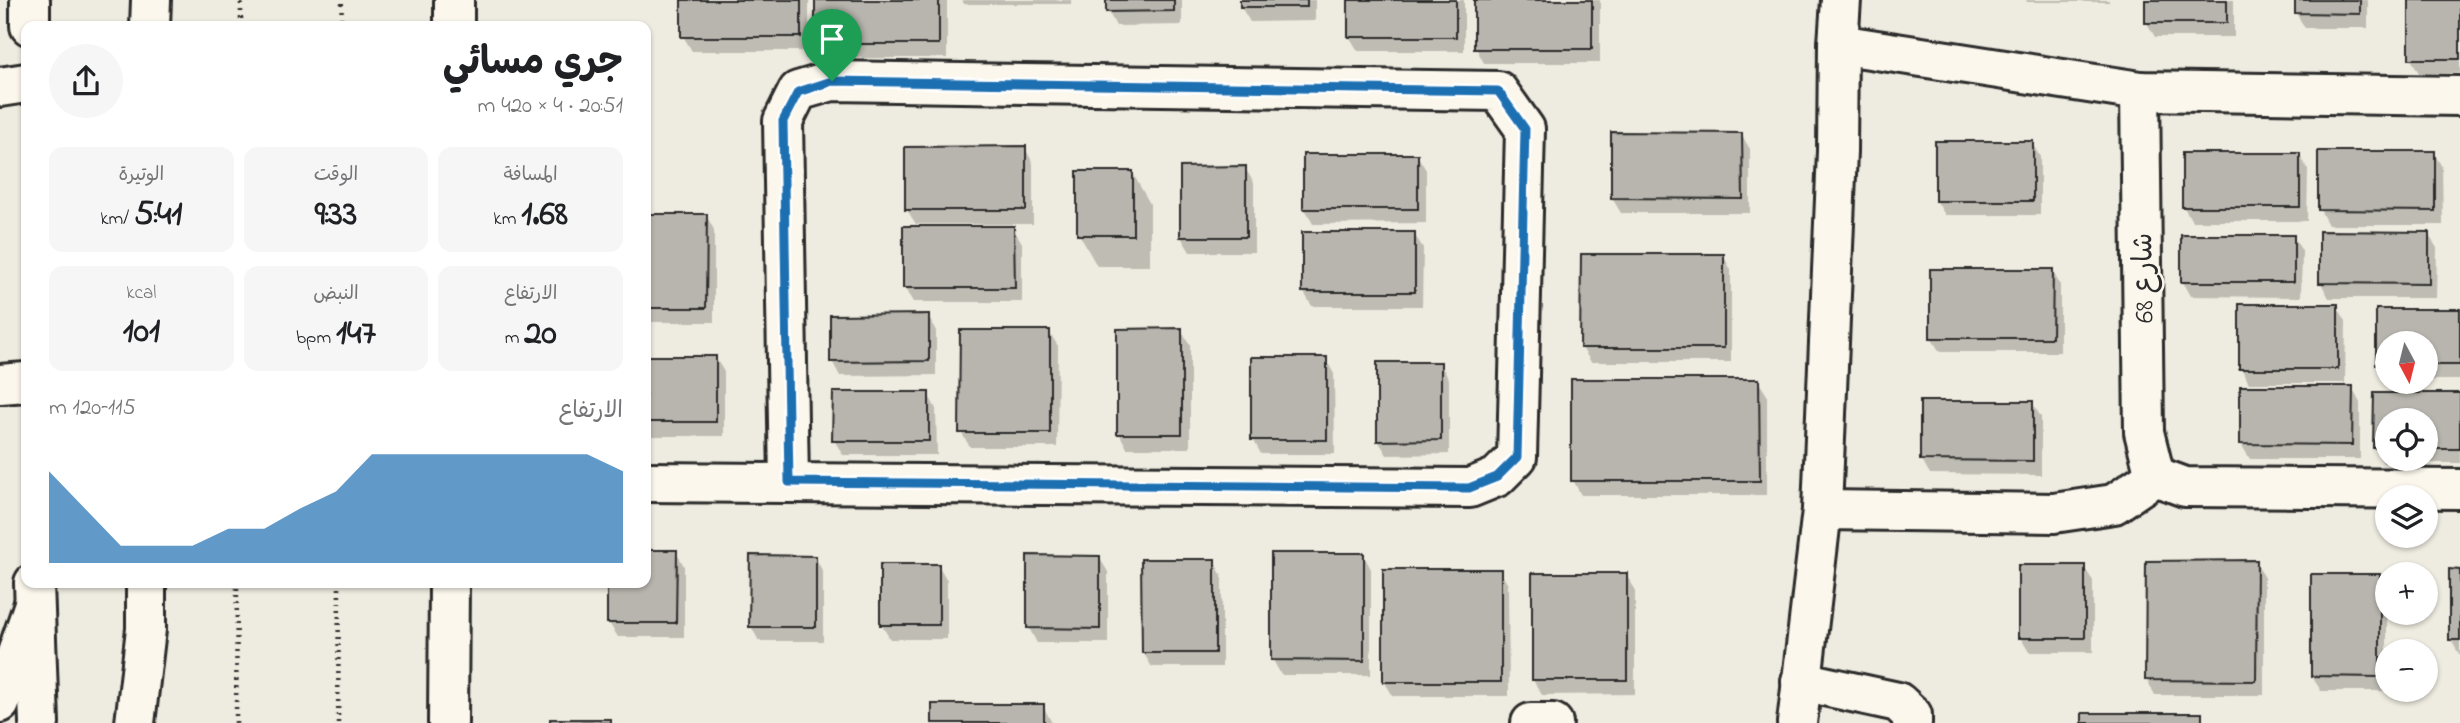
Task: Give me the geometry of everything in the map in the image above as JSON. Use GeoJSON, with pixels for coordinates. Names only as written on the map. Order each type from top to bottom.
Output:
{"type":"FeatureCollection","features":[{"type":"Feature","properties":{"kind":"street"},"geometry":{"type":"LineString","coordinates":[[30,0],[30,21]]}},
{"type":"Feature","properties":{"kind":"street"},"geometry":{"type":"LineString","coordinates":[[150,0],[150,21]]}},
{"type":"Feature","properties":{"kind":"street"},"geometry":{"type":"LineString","coordinates":[[454,0],[454,21]]}},
{"type":"Feature","properties":{"kind":"street"},"geometry":{"type":"LineString","coordinates":[[1797,723],[1822,510],[1838,151],[1838,44],[1841,0]]}},
{"type":"Feature","properties":{"kind":"street"},"geometry":{"type":"LineString","coordinates":[[1838,44],[2140,91],[2460,96]]}},
{"type":"Feature","properties":{"kind":"street"},"geometry":{"type":"LineString","coordinates":[[651,482],[1469,488],[1497,477],[1517,457],[1525,129],[1498,91],[832,81],[798,92],[783,121],[789,482]]}},
{"type":"Feature","properties":{"kind":"street"},"geometry":{"type":"LineString","coordinates":[[0,87],[21,84]]}},
{"type":"Feature","properties":{"kind":"street","name":"شارع 68"},"geometry":{"type":"LineString","coordinates":[[2140,91],[2144,432],[2155,476]]}},
{"type":"Feature","properties":{"kind":"street"},"geometry":{"type":"LineString","coordinates":[[0,384],[21,382]]}},
{"type":"Feature","properties":{"kind":"street"},"geometry":{"type":"LineString","coordinates":[[1822,510],[2054,513],[2114,504],[2155,476],[2185,487],[2460,489]]}},
{"type":"Feature","properties":{"kind":"street"},"geometry":{"type":"LineString","coordinates":[[146,588],[146,629],[154,723]]}},
{"type":"Feature","properties":{"kind":"street"},"geometry":{"type":"LineString","coordinates":[[448,723],[449,588]]}},
{"type":"Feature","properties":{"kind":"street"},"geometry":{"type":"LineString","coordinates":[[0,703],[35,593]]}},
{"type":"Feature","properties":{"kind":"street"},"geometry":{"type":"LineString","coordinates":[[35,593],[39,720]]}},
{"type":"Feature","properties":{"kind":"street"},"geometry":{"type":"LineString","coordinates":[[135,723],[146,629]]}},
{"type":"Feature","properties":{"kind":"street"},"geometry":{"type":"LineString","coordinates":[[1801,681],[1898,702],[1912,715],[1912,723]]}},
{"type":"Feature","properties":{"kind":"street"},"geometry":{"type":"LineString","coordinates":[[1531,723],[1553,723]]}},
{"type":"Feature","properties":{"kind":"path"},"geometry":{"type":"LineString","coordinates":[[241,0],[241,21]]}},
{"type":"Feature","properties":{"kind":"path"},"geometry":{"type":"LineString","coordinates":[[341,21],[342,0]]}},
{"type":"Feature","properties":{"kind":"path"},"geometry":{"type":"LineString","coordinates":[[236,723],[237,588]]}},
{"type":"Feature","properties":{"kind":"path"},"geometry":{"type":"LineString","coordinates":[[338,723],[339,588]]}},
{"type":"Feature","properties":{"kind":"building"},"geometry":{"type":"Polygon","coordinates":[[[681,0],[801,0],[801,37],[681,37],[681,0]]]}},
{"type":"Feature","properties":{"kind":"building"},"geometry":{"type":"Polygon","coordinates":[[[815,0],[939,0],[939,44],[815,44],[815,0]]]}},
{"type":"Feature","properties":{"kind":"building"},"geometry":{"type":"Polygon","coordinates":[[[1106,0],[1174,0],[1174,11],[1106,12],[1106,0]]]}},
{"type":"Feature","properties":{"kind":"building"},"geometry":{"type":"Polygon","coordinates":[[[1240,0],[1307,0],[1307,7],[1240,7],[1240,0]]]}},
{"type":"Feature","properties":{"kind":"building"},"geometry":{"type":"Polygon","coordinates":[[[1348,0],[1456,0],[1456,37],[1348,37],[1348,0]]]}},
{"type":"Feature","properties":{"kind":"building"},"geometry":{"type":"Polygon","coordinates":[[[1474,0],[1592,0],[1592,49],[1474,49],[1474,0]]]}},
{"type":"Feature","properties":{"kind":"building"},"geometry":{"type":"Polygon","coordinates":[[[2145,0],[2227,0],[2227,23],[2145,23],[2145,0]]]}},
{"type":"Feature","properties":{"kind":"building"},"geometry":{"type":"Polygon","coordinates":[[[2295,0],[2360,0],[2360,14],[2295,13],[2295,0]]]}},
{"type":"Feature","properties":{"kind":"building"},"geometry":{"type":"Polygon","coordinates":[[[2409,0],[2460,0],[2460,59],[2409,59],[2409,0]]]}},
{"type":"Feature","properties":{"kind":"building"},"geometry":{"type":"Polygon","coordinates":[[[1611,132],[1742,133],[1743,199],[1611,198],[1611,132]]]}},
{"type":"Feature","properties":{"kind":"building"},"geometry":{"type":"Polygon","coordinates":[[[1935,141],[2033,141],[2033,201],[1935,201],[1935,141]]]}},
{"type":"Feature","properties":{"kind":"building"},"geometry":{"type":"Polygon","coordinates":[[[1026,146],[1026,210],[905,210],[905,147],[1026,146]]]}},
{"type":"Feature","properties":{"kind":"building"},"geometry":{"type":"Polygon","coordinates":[[[2318,151],[2435,151],[2435,211],[2318,210],[2318,151]]]}},
{"type":"Feature","properties":{"kind":"building"},"geometry":{"type":"Polygon","coordinates":[[[2182,153],[2300,153],[2300,207],[2182,207],[2182,153]]]}},
{"type":"Feature","properties":{"kind":"building"},"geometry":{"type":"Polygon","coordinates":[[[1303,154],[1418,154],[1418,209],[1303,209],[1303,154]]]}},
{"type":"Feature","properties":{"kind":"building"},"geometry":{"type":"Polygon","coordinates":[[[1246,166],[1246,237],[1180,237],[1180,167],[1246,166]]]}},
{"type":"Feature","properties":{"kind":"building"},"geometry":{"type":"Polygon","coordinates":[[[1077,171],[1133,171],[1133,235],[1077,235],[1077,171]]]}},
{"type":"Feature","properties":{"kind":"building"},"geometry":{"type":"Polygon","coordinates":[[[651,214],[707,214],[706,308],[651,308],[651,214]]]}},
{"type":"Feature","properties":{"kind":"building"},"geometry":{"type":"Polygon","coordinates":[[[903,226],[1014,226],[1015,288],[903,288],[903,226]]]}},
{"type":"Feature","properties":{"kind":"building"},"geometry":{"type":"Polygon","coordinates":[[[2319,231],[2429,232],[2429,284],[2319,283],[2319,231]]]}},
{"type":"Feature","properties":{"kind":"building"},"geometry":{"type":"Polygon","coordinates":[[[1302,232],[1415,232],[1415,292],[1302,292],[1302,232]]]}},
{"type":"Feature","properties":{"kind":"building"},"geometry":{"type":"Polygon","coordinates":[[[2181,235],[2294,235],[2294,282],[2181,282],[2181,235]]]}},
{"type":"Feature","properties":{"kind":"building"},"geometry":{"type":"Polygon","coordinates":[[[1581,254],[1724,254],[1724,348],[1580,348],[1581,254]]]}},
{"type":"Feature","properties":{"kind":"building"},"geometry":{"type":"Polygon","coordinates":[[[1930,269],[2053,269],[2052,338],[1930,338],[1930,269]]]}},
{"type":"Feature","properties":{"kind":"building"},"geometry":{"type":"Polygon","coordinates":[[[2239,304],[2338,304],[2338,369],[2239,369],[2239,304]]]}},
{"type":"Feature","properties":{"kind":"building"},"geometry":{"type":"Polygon","coordinates":[[[2376,309],[2460,309],[2460,365],[2438,365],[2438,331],[2376,331],[2376,309]]]}},
{"type":"Feature","properties":{"kind":"building"},"geometry":{"type":"Polygon","coordinates":[[[929,314],[929,361],[830,362],[830,315],[929,314]]]}},
{"type":"Feature","properties":{"kind":"building"},"geometry":{"type":"Polygon","coordinates":[[[1182,328],[1182,434],[1117,434],[1117,329],[1182,328]]]}},
{"type":"Feature","properties":{"kind":"building"},"geometry":{"type":"Polygon","coordinates":[[[960,330],[1050,330],[1050,433],[959,433],[960,330]]]}},
{"type":"Feature","properties":{"kind":"building"},"geometry":{"type":"Polygon","coordinates":[[[651,356],[716,356],[716,422],[651,422],[651,356]]]}},
{"type":"Feature","properties":{"kind":"building"},"geometry":{"type":"Polygon","coordinates":[[[1251,357],[1327,357],[1327,440],[1251,440],[1251,357]]]}},
{"type":"Feature","properties":{"kind":"building"},"geometry":{"type":"Polygon","coordinates":[[[1377,362],[1441,362],[1441,440],[1377,441],[1377,362]]]}},
{"type":"Feature","properties":{"kind":"building"},"geometry":{"type":"Polygon","coordinates":[[[1571,379],[1759,379],[1760,481],[1571,481],[1571,379]]]}},
{"type":"Feature","properties":{"kind":"building"},"geometry":{"type":"Polygon","coordinates":[[[2240,386],[2353,386],[2352,445],[2240,444],[2240,386]]]}},
{"type":"Feature","properties":{"kind":"building"},"geometry":{"type":"Polygon","coordinates":[[[833,392],[929,392],[929,441],[832,441],[833,392]]]}},
{"type":"Feature","properties":{"kind":"building"},"geometry":{"type":"Polygon","coordinates":[[[2374,393],[2460,393],[2460,449],[2438,449],[2438,408],[2375,408],[2373,448],[2374,393]]]}},
{"type":"Feature","properties":{"kind":"building"},"geometry":{"type":"Polygon","coordinates":[[[1920,401],[2033,401],[2033,461],[1920,460],[1920,401]]]}},
{"type":"Feature","properties":{"kind":"building"},"geometry":{"type":"Polygon","coordinates":[[[651,550],[677,550],[676,623],[607,623],[607,588],[651,588],[651,550]]]}},
{"type":"Feature","properties":{"kind":"building"},"geometry":{"type":"Polygon","coordinates":[[[1271,553],[1364,553],[1364,661],[1271,660],[1271,553]]]}},
{"type":"Feature","properties":{"kind":"building"},"geometry":{"type":"Polygon","coordinates":[[[750,555],[816,556],[816,627],[749,627],[750,555]]]}},
{"type":"Feature","properties":{"kind":"building"},"geometry":{"type":"Polygon","coordinates":[[[1027,555],[1100,556],[1100,629],[1027,628],[1027,555]]]}},
{"type":"Feature","properties":{"kind":"building"},"geometry":{"type":"Polygon","coordinates":[[[1141,559],[1215,559],[1215,653],[1142,653],[1141,559]]]}},
{"type":"Feature","properties":{"kind":"building"},"geometry":{"type":"Polygon","coordinates":[[[2257,560],[2256,681],[2145,680],[2146,561],[2257,560]]]}},
{"type":"Feature","properties":{"kind":"building"},"geometry":{"type":"Polygon","coordinates":[[[880,564],[939,564],[939,625],[880,625],[880,564]]]}},
{"type":"Feature","properties":{"kind":"building"},"geometry":{"type":"Polygon","coordinates":[[[2018,565],[2085,565],[2085,638],[2018,638],[2018,565]]]}},
{"type":"Feature","properties":{"kind":"building"},"geometry":{"type":"Polygon","coordinates":[[[1383,569],[1501,569],[1501,682],[1383,682],[1383,569]]]}},
{"type":"Feature","properties":{"kind":"building"},"geometry":{"type":"Polygon","coordinates":[[[2449,569],[2460,570],[2460,640],[2449,640],[2449,569]]]}},
{"type":"Feature","properties":{"kind":"building"},"geometry":{"type":"Polygon","coordinates":[[[1532,573],[1627,573],[1627,680],[1532,680],[1532,573]]]}},
{"type":"Feature","properties":{"kind":"building"},"geometry":{"type":"Polygon","coordinates":[[[2311,574],[2375,574],[2375,625],[2380,625],[2380,639],[2375,639],[2375,677],[2311,676],[2311,574]]]}},
{"type":"Feature","properties":{"kind":"building"},"geometry":{"type":"Polygon","coordinates":[[[932,704],[1044,704],[1044,723],[932,723],[932,704]]]}},
{"type":"Feature","properties":{"kind":"building"},"geometry":{"type":"Polygon","coordinates":[[[2082,713],[2202,713],[2202,723],[2082,723],[2082,713]]]}},
{"type":"Feature","properties":{"kind":"building"},"geometry":{"type":"Polygon","coordinates":[[[550,719],[611,719],[611,723],[550,723],[550,719]]]}},
{"type":"Feature","properties":{"kind":"route"},"geometry":{"type":"LineString","coordinates":[[832,81],[1498,91],[1525,129],[1517,457],[1497,477],[1469,488],[789,482],[783,121],[798,92],[832,81]]}}]}
